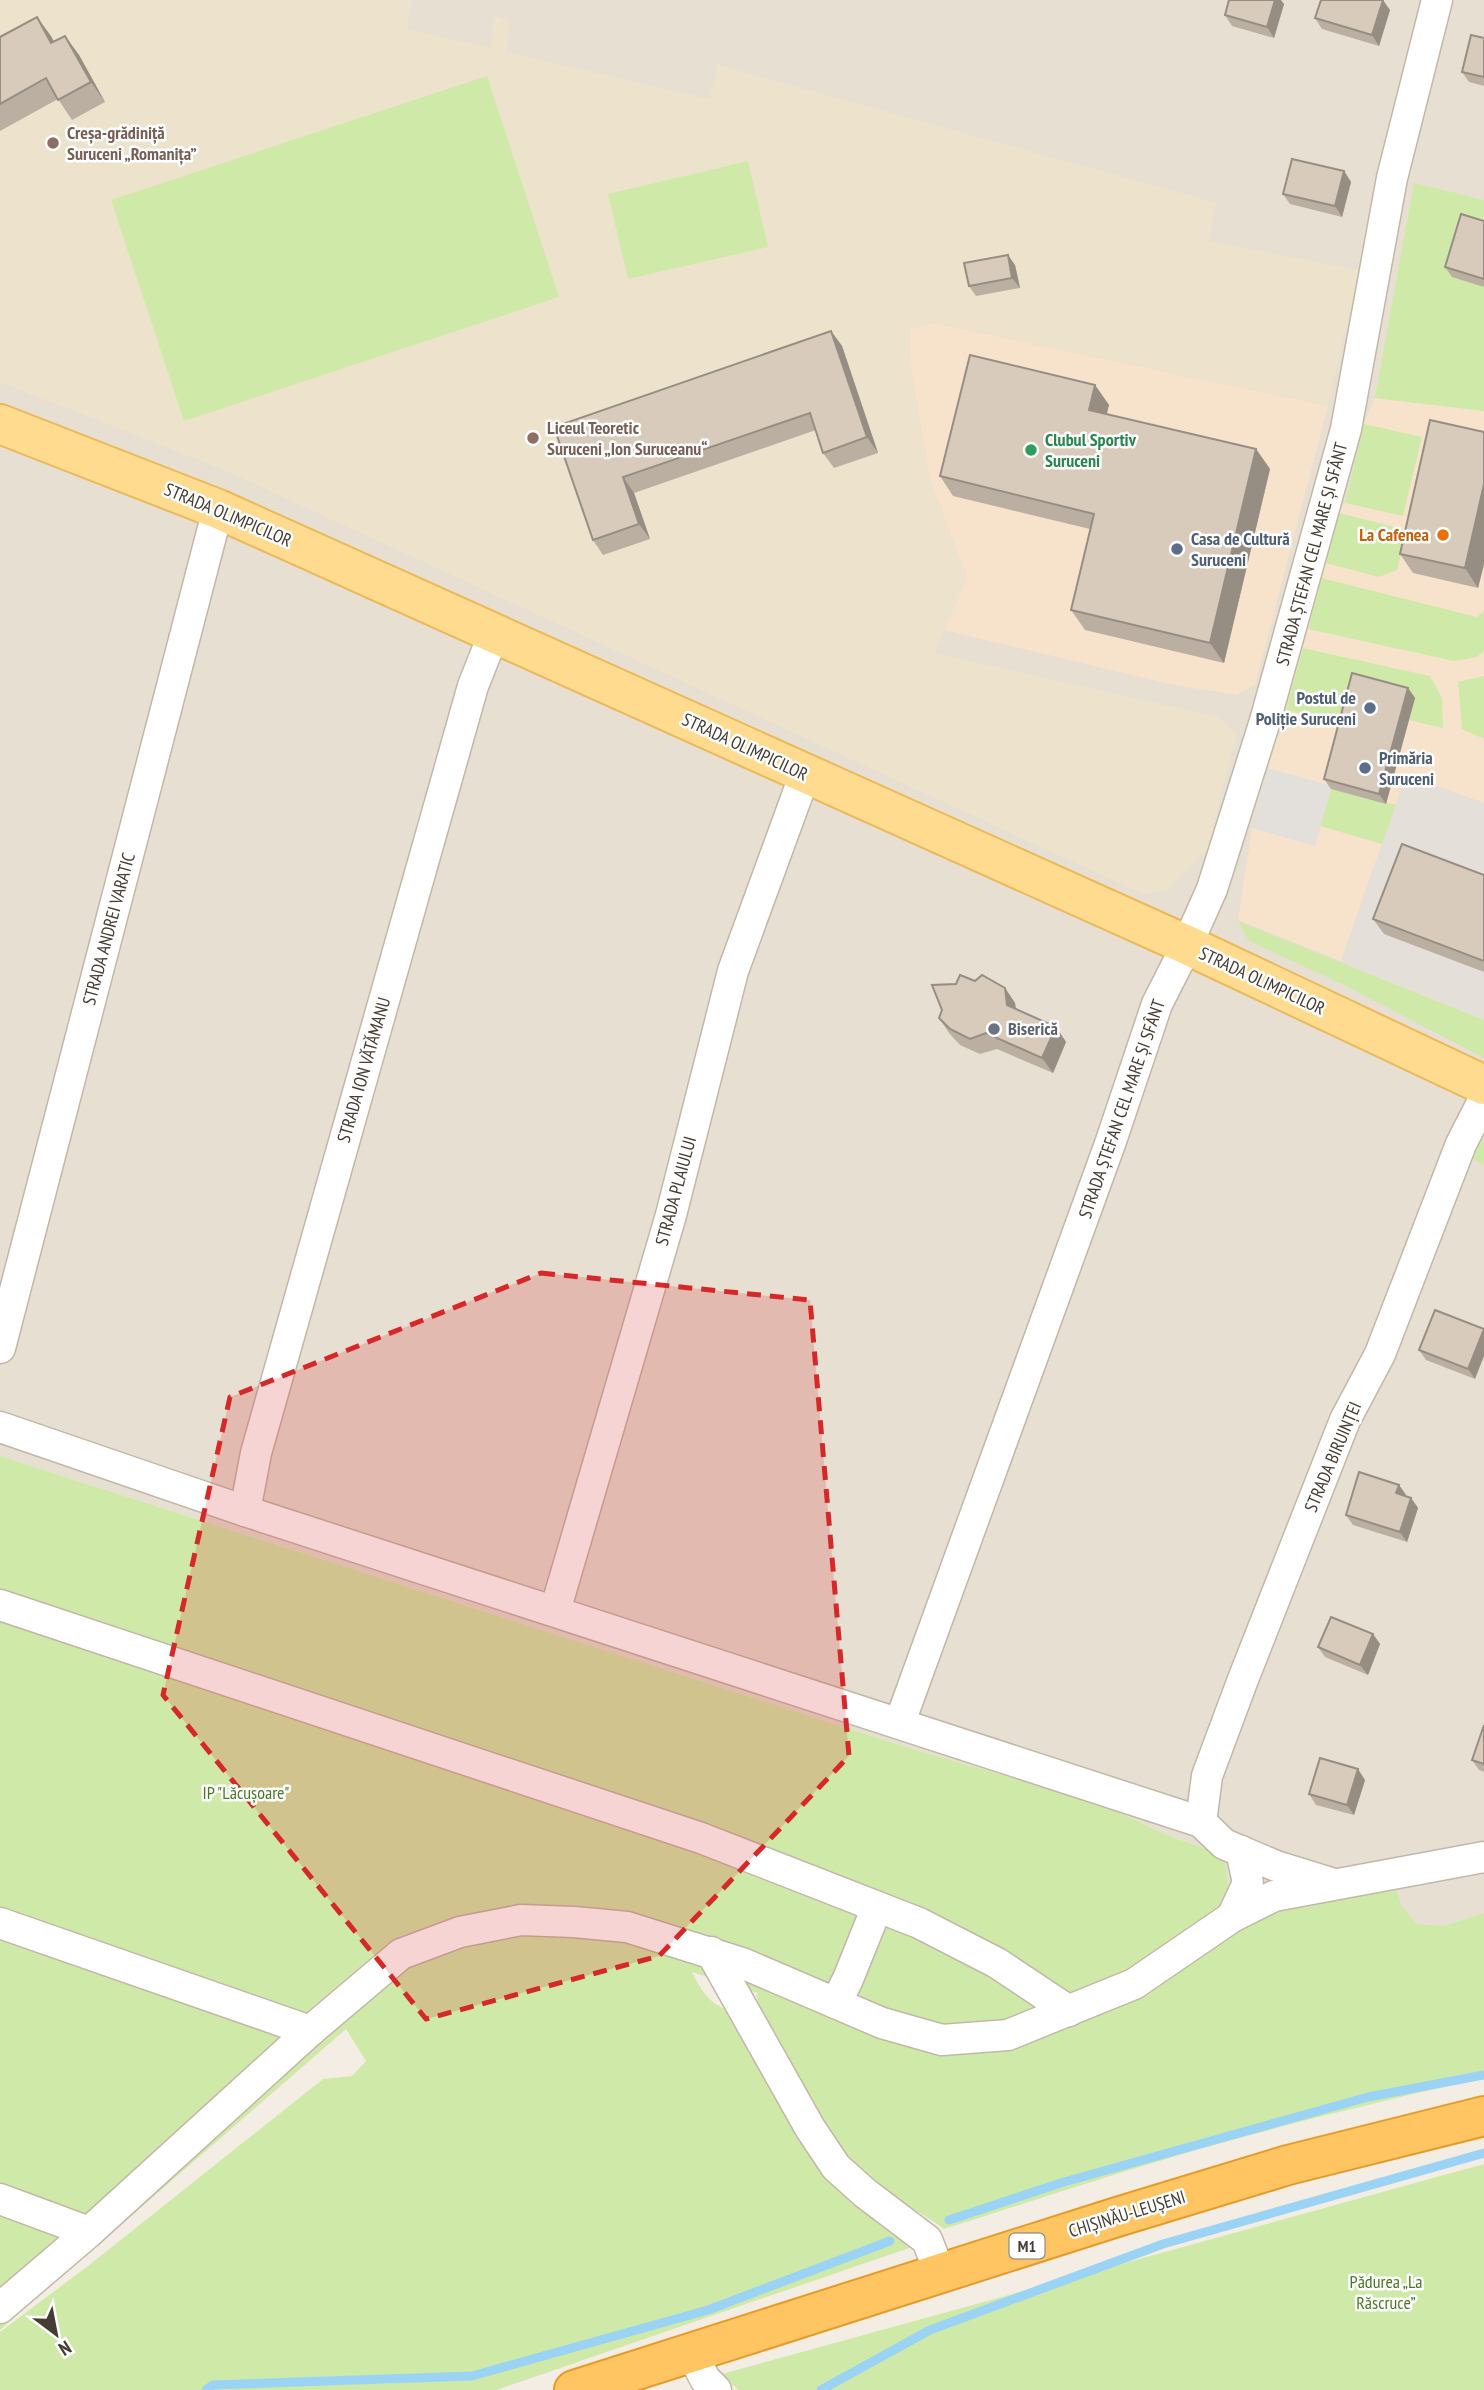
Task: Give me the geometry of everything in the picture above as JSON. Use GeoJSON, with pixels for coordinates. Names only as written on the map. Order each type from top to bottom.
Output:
{"type":"FeatureCollection","features":[{"type":"Feature","properties":{"kind":"highway","name":"CHIȘINĂU-LEUȘENI"},"geometry":{"type":"LineString","coordinates":[[574,2390],[702,2378],[940,2273],[1275,2169],[1484,2116]]}},
{"type":"Feature","properties":{"kind":"main road","name":"STRADA OLIMPICILOR"},"geometry":{"type":"LineString","coordinates":[[0,424],[218,509],[1187,945],[1484,1085]]}},
{"type":"Feature","properties":{"kind":"street","name":"STRADA ȘTEFAN CEL MARE ȘI SFÂNT"},"geometry":{"type":"LineString","coordinates":[[900,1722],[1111,1141],[1157,1004],[1212,889],[1265,720],[1346,429],[1392,178],[1437,0]]}},
{"type":"Feature","properties":{"kind":"street","name":"STRADA ANDREI VARATIC"},"geometry":{"type":"LineString","coordinates":[[0,1348],[218,509]]}},
{"type":"Feature","properties":{"kind":"street","name":"STRADA ION VĂTĂMANU"},"geometry":{"type":"LineString","coordinates":[[245,1511],[256,1453],[465,713],[494,633]]}},
{"type":"Feature","properties":{"kind":"street","name":"STRADA PLAIULUI"},"geometry":{"type":"LineString","coordinates":[[555,1611],[671,1215],[733,971],[805,774]]}},
{"type":"Feature","properties":{"kind":"street","name":"STRADA BIRUINȚEI"},"geometry":{"type":"LineString","coordinates":[[1201,1822],[1207,1776],[1242,1682],[1345,1420],[1380,1354],[1461,1144],[1484,1098]]}},
{"type":"Feature","properties":{"kind":"street"},"geometry":{"type":"LineString","coordinates":[[0,1427],[245,1511],[1201,1822],[1224,1844],[1276,1866],[1333,1884]]}},
{"type":"Feature","properties":{"kind":"street"},"geometry":{"type":"LineString","coordinates":[[0,1605],[701,1838],[919,1923],[997,1963],[1069,2011]]}},
{"type":"Feature","properties":{"kind":"street"},"geometry":{"type":"LineString","coordinates":[[1232,1917],[1248,1883],[1241,1851]]}},
{"type":"Feature","properties":{"kind":"street"},"geometry":{"type":"LineString","coordinates":[[0,2308],[89,2232],[310,2031],[401,1954],[460,1931],[522,1920],[627,1927],[711,1952],[775,1975],[882,2023],[942,2040],[1008,2035],[1134,1983],[1232,1917],[1274,1896],[1484,1857]]}},
{"type":"Feature","properties":{"kind":"street"},"geometry":{"type":"LineString","coordinates":[[836,2003],[877,1907]]}},
{"type":"Feature","properties":{"kind":"street"},"geometry":{"type":"LineString","coordinates":[[0,1923],[310,2031]]}},
{"type":"Feature","properties":{"kind":"street"},"geometry":{"type":"LineString","coordinates":[[711,1952],[810,2128],[836,2167],[865,2193],[928,2240],[940,2273]]}},
{"type":"Feature","properties":{"kind":"street"},"geometry":{"type":"LineString","coordinates":[[0,2199],[89,2232]]}},
{"type":"Feature","properties":{"kind":"highlighted area"},"geometry":{"type":"Polygon","coordinates":[[[541,1273],[810,1300],[849,1756],[659,1956],[426,2019],[163,1695],[230,1397],[541,1273]]]}},
{"type":"Feature","properties":{"kind":"shaded area"},"geometry":{"type":"Polygon","coordinates":[[[0,0],[1484,0],[1484,2040],[1219,2096],[1224,1855],[1172,1837],[1099,1803],[903,1746],[0,1456],[0,0]]]}},
{"type":"Feature","properties":{"kind":"shaded area","name":"Liceul Teoretic Suruceni „Ion Suruceanu“"},"geometry":{"type":"Polygon","coordinates":[[[0,0],[412,0],[407,29],[490,48],[496,16],[511,21],[506,52],[709,99],[718,65],[1217,203],[1208,241],[1359,270],[1328,406],[934,323],[909,330],[910,360],[929,478],[967,579],[934,653],[1218,717],[1236,734],[1207,850],[1166,891],[1143,894],[222,469],[0,382],[0,0]]]}},
{"type":"Feature","properties":{"kind":"shaded area"},"geometry":{"type":"Polygon","coordinates":[[[934,323],[1328,406],[1255,685],[1236,695],[1170,684],[944,630],[967,578],[929,478],[910,360],[909,329],[934,323]]]}},
{"type":"Feature","properties":{"kind":"shaded area"},"geometry":{"type":"Polygon","coordinates":[[[1375,398],[1484,411],[1484,803],[1406,775],[1341,961],[1238,920],[1252,828],[1339,513],[1345,503],[1364,424],[1375,398]]]}},
{"type":"Feature","properties":{"kind":"shaded area"},"geometry":{"type":"Polygon","coordinates":[[[1268,768],[1332,786],[1315,846],[1252,828],[1268,768]]]}},
{"type":"Feature","properties":{"kind":"shaded area"},"geometry":{"type":"Polygon","coordinates":[[[1406,775],[1484,803],[1484,1020],[1341,961],[1406,775]]]}},
{"type":"Feature","properties":{"kind":"green space"},"geometry":{"type":"Polygon","coordinates":[[[487,76],[559,297],[184,421],[111,200],[487,76]]]}},
{"type":"Feature","properties":{"kind":"green space"},"geometry":{"type":"Polygon","coordinates":[[[748,161],[768,247],[628,279],[608,194],[748,161]]]}},
{"type":"Feature","properties":{"kind":"green space"},"geometry":{"type":"Polygon","coordinates":[[[1414,183],[1484,200],[1484,411],[1375,398],[1414,183]]]}},
{"type":"Feature","properties":{"kind":"green space"},"geometry":{"type":"Polygon","coordinates":[[[1364,424],[1422,437],[1403,516],[1345,503],[1364,424]]]}},
{"type":"Feature","properties":{"kind":"green space"},"geometry":{"type":"Polygon","coordinates":[[[1339,513],[1407,530],[1397,570],[1379,577],[1326,563],[1339,513]]]}},
{"type":"Feature","properties":{"kind":"green space"},"geometry":{"type":"Polygon","coordinates":[[[1322,578],[1477,617],[1484,611],[1484,651],[1477,657],[1454,661],[1308,629],[1322,578]]]}},
{"type":"Feature","properties":{"kind":"green space"},"geometry":{"type":"Polygon","coordinates":[[[1303,648],[1430,676],[1442,698],[1443,728],[1409,720],[1414,698],[1348,724],[1286,710],[1303,648]]]}},
{"type":"Feature","properties":{"kind":"green space"},"geometry":{"type":"Polygon","coordinates":[[[1484,676],[1484,739],[1462,729],[1458,682],[1484,676]]]}},
{"type":"Feature","properties":{"kind":"green space"},"geometry":{"type":"Polygon","coordinates":[[[1331,789],[1396,805],[1382,844],[1320,826],[1331,789]]]}},
{"type":"Feature","properties":{"kind":"green space"},"geometry":{"type":"Polygon","coordinates":[[[1238,921],[1484,1020],[1484,1058],[1344,985],[1249,941],[1238,921]]]}},
{"type":"Feature","properties":{"kind":"green space"},"geometry":{"type":"Polygon","coordinates":[[[1484,1121],[1484,1166],[1466,1154],[1484,1121]]]}},
{"type":"Feature","properties":{"kind":"green space","name":"IP \"Lăcușoare\""},"geometry":{"type":"Polygon","coordinates":[[[0,1456],[903,1746],[1099,1803],[1172,1837],[1224,1855],[1229,1895],[1258,1908],[1395,1884],[1401,1905],[1416,1924],[1444,1926],[1484,1913],[1484,2076],[1218,2144],[944,2229],[868,2179],[836,2144],[809,2101],[762,2013],[756,1995],[758,1993],[692,1972],[706,1996],[729,2010],[772,2085],[797,2139],[834,2183],[912,2247],[496,2390],[0,2390],[0,2332],[88,2266],[323,2079],[352,2076],[366,2061],[346,2029],[0,2330],[0,1456]]]}},
{"type":"Feature","properties":{"kind":"green space","name":"Pădurea „La Răscruce”"},"geometry":{"type":"Polygon","coordinates":[[[1484,2164],[1484,2390],[738,2390],[722,2374],[1484,2164]]]}},
{"type":"Feature","properties":{"kind":"building"},"geometry":{"type":"Polygon","coordinates":[[[1229,0],[1275,0],[1267,27],[1225,15],[1229,0]]]}},
{"type":"Feature","properties":{"kind":"building"},"geometry":{"type":"Polygon","coordinates":[[[1321,0],[1383,0],[1372,35],[1315,18],[1321,0]]]}},
{"type":"Feature","properties":{"kind":"building"},"geometry":{"type":"Polygon","coordinates":[[[37,17],[51,43],[65,36],[91,82],[58,100],[46,78],[0,104],[0,37],[37,17]]]}},
{"type":"Feature","properties":{"kind":"building"},"geometry":{"type":"Polygon","coordinates":[[[1471,35],[1484,38],[1484,77],[1462,72],[1471,35]]]}},
{"type":"Feature","properties":{"kind":"building"},"geometry":{"type":"Polygon","coordinates":[[[1292,159],[1344,171],[1335,206],[1283,194],[1292,159]]]}},
{"type":"Feature","properties":{"kind":"building"},"geometry":{"type":"Polygon","coordinates":[[[1461,214],[1484,221],[1484,279],[1445,267],[1461,214]]]}},
{"type":"Feature","properties":{"kind":"building"},"geometry":{"type":"Polygon","coordinates":[[[1008,255],[1012,278],[969,286],[964,263],[1008,255]]]}},
{"type":"Feature","properties":{"kind":"building"},"geometry":{"type":"Polygon","coordinates":[[[831,331],[867,437],[823,453],[810,413],[623,477],[639,524],[593,540],[554,427],[831,331]]]}},
{"type":"Feature","properties":{"kind":"building"},"geometry":{"type":"Polygon","coordinates":[[[970,355],[1095,385],[1089,410],[1256,449],[1210,643],[1071,610],[1094,514],[940,476],[970,355]]]}},
{"type":"Feature","properties":{"kind":"building"},"geometry":{"type":"Polygon","coordinates":[[[1430,420],[1484,432],[1484,484],[1465,568],[1400,554],[1430,420]]]}},
{"type":"Feature","properties":{"kind":"building"},"geometry":{"type":"Polygon","coordinates":[[[1352,673],[1408,688],[1379,794],[1324,779],[1352,673]]]}},
{"type":"Feature","properties":{"kind":"building"},"geometry":{"type":"Polygon","coordinates":[[[1402,844],[1484,875],[1484,961],[1373,919],[1402,844]]]}},
{"type":"Feature","properties":{"kind":"building","name":"Biserică"},"geometry":{"type":"Polygon","coordinates":[[[960,975],[975,981],[982,975],[1005,988],[1007,1005],[1056,1027],[1042,1058],[986,1033],[970,1039],[950,1029],[939,1018],[942,1010],[932,985],[956,984],[960,975]]]}},
{"type":"Feature","properties":{"kind":"building"},"geometry":{"type":"Polygon","coordinates":[[[1435,1310],[1484,1329],[1468,1369],[1419,1350],[1435,1310]]]}},
{"type":"Feature","properties":{"kind":"building"},"geometry":{"type":"Polygon","coordinates":[[[1359,1472],[1399,1485],[1396,1493],[1411,1498],[1400,1532],[1346,1515],[1359,1472]]]}},
{"type":"Feature","properties":{"kind":"building"},"geometry":{"type":"Polygon","coordinates":[[[1331,1617],[1373,1634],[1360,1665],[1318,1647],[1331,1617]]]}},
{"type":"Feature","properties":{"kind":"building"},"geometry":{"type":"Polygon","coordinates":[[[1484,1725],[1484,1764],[1472,1760],[1484,1725]]]}},
{"type":"Feature","properties":{"kind":"building"},"geometry":{"type":"Polygon","coordinates":[[[1320,1758],[1358,1769],[1347,1805],[1309,1794],[1320,1758]]]}},
{"type":"Feature","properties":{"kind":"waterway"},"geometry":{"type":"LineString","coordinates":[[949,2220],[1064,2182],[1368,2097],[1484,2075]]}},
{"type":"Feature","properties":{"kind":"waterway"},"geometry":{"type":"LineString","coordinates":[[821,2390],[930,2330],[1163,2244],[1484,2153]]}},
{"type":"Feature","properties":{"kind":"waterway"},"geometry":{"type":"LineString","coordinates":[[206,2390],[213,2385],[472,2376],[708,2310],[890,2241]]}},
{"type":"Feature","properties":{"kind":"place","name":"Creșa-grădiniță Suruceni „Romanița”"},"geometry":{"type":"Point","coordinates":[53,143]}},
{"type":"Feature","properties":{"kind":"place","name":"Liceul Teoretic Suruceni „Ion Suruceanu“"},"geometry":{"type":"Point","coordinates":[533,438]}},
{"type":"Feature","properties":{"kind":"place","name":"Clubul Sportiv Suruceni"},"geometry":{"type":"Point","coordinates":[1031,450]}},
{"type":"Feature","properties":{"kind":"place","name":"La Cafenea"},"geometry":{"type":"Point","coordinates":[1443,535]}},
{"type":"Feature","properties":{"kind":"place","name":"Casa de Cultură Suruceni"},"geometry":{"type":"Point","coordinates":[1177,549]}},
{"type":"Feature","properties":{"kind":"place","name":"Postul de Poliție Suruceni"},"geometry":{"type":"Point","coordinates":[1370,708]}},
{"type":"Feature","properties":{"kind":"place","name":"Primăria Suruceni"},"geometry":{"type":"Point","coordinates":[1365,768]}},
{"type":"Feature","properties":{"kind":"place","name":"Biserică"},"geometry":{"type":"Point","coordinates":[994,1029]}}]}
